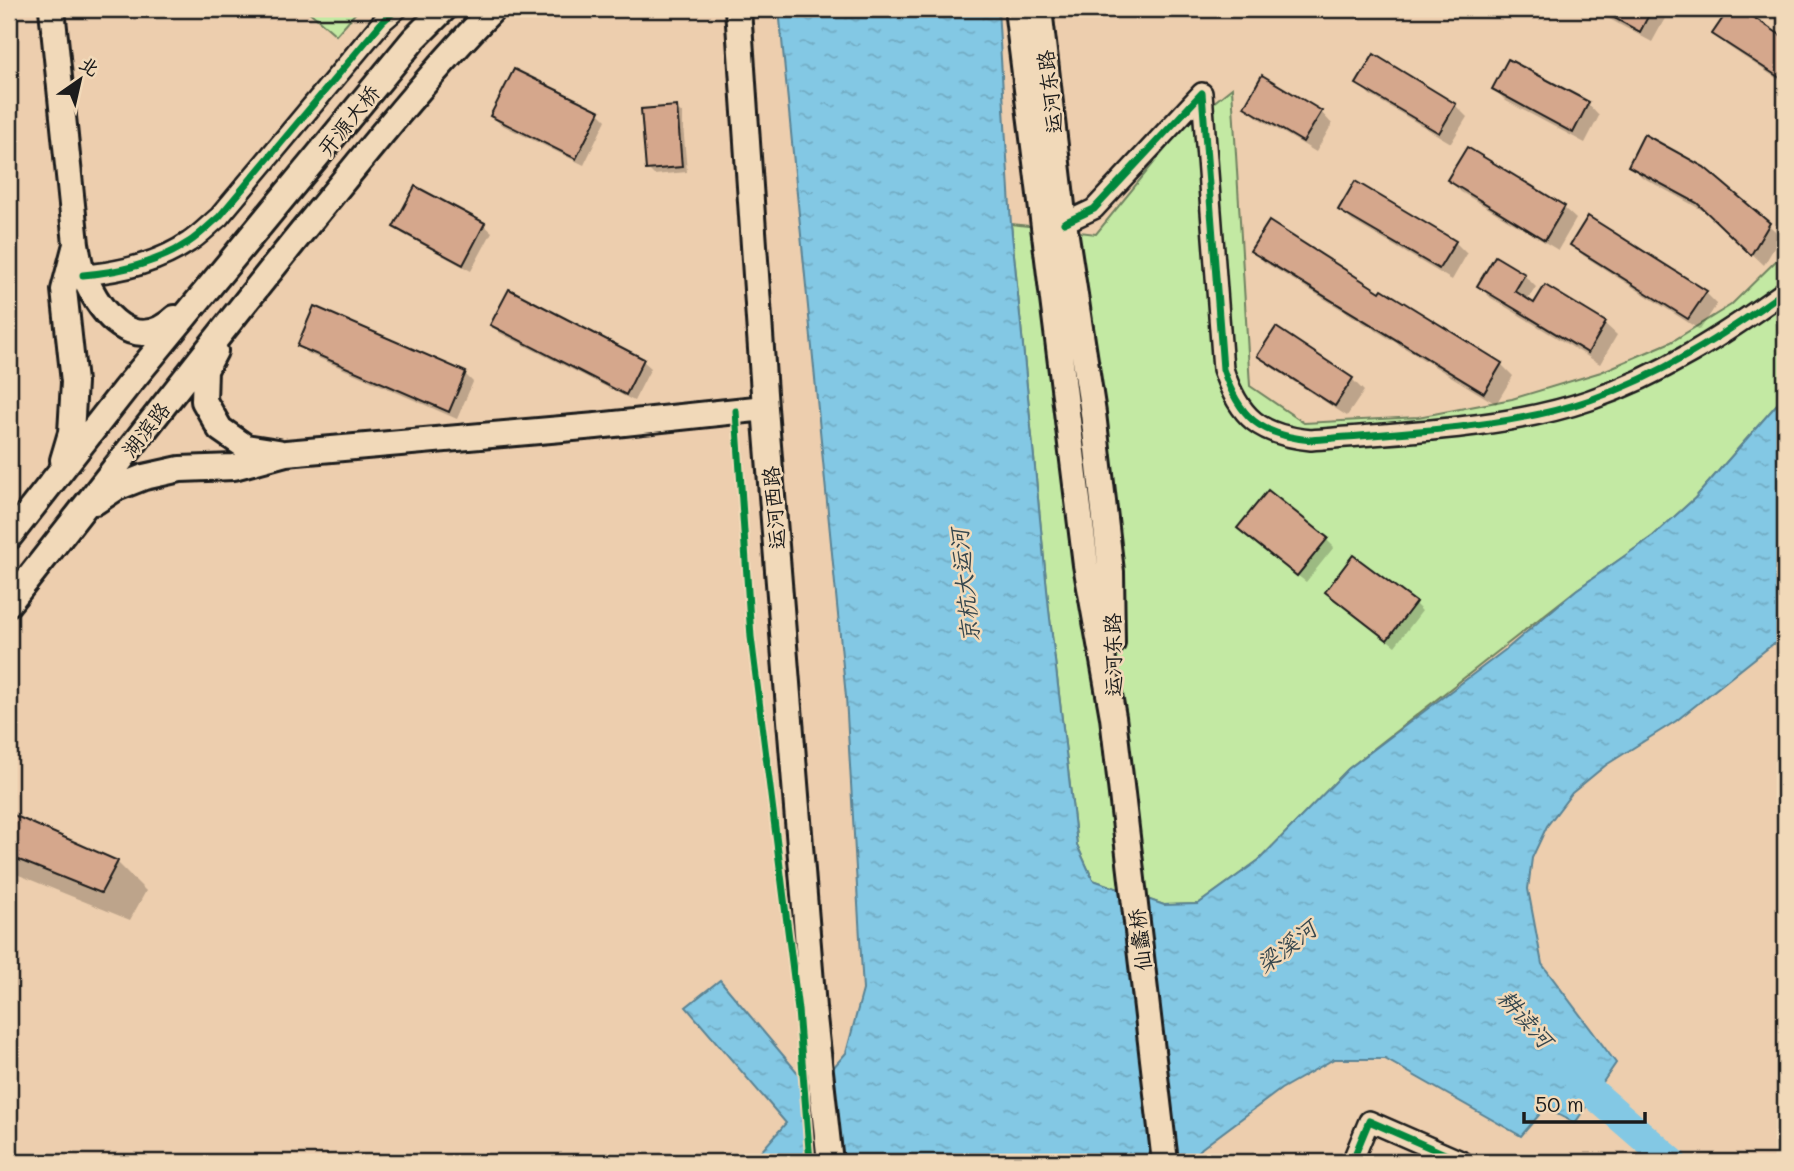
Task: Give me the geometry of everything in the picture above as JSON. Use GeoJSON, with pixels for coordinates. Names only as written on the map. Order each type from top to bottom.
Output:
{"type":"FeatureCollection","features":[{"type":"Feature","properties":{"kind":"main road"},"geometry":{"type":"LineString","coordinates":[[52,9],[76,243],[83,275],[107,314],[128,332],[149,334],[171,322],[214,282]]}},
{"type":"Feature","properties":{"kind":"main road","name":"开源大桥"},"geometry":{"type":"LineString","coordinates":[[255,234],[414,39],[444,9]]}},
{"type":"Feature","properties":{"kind":"main road","name":"湖滨路"},"geometry":{"type":"LineString","coordinates":[[9,603],[281,256],[404,106],[493,9]]}},
{"type":"Feature","properties":{"kind":"main road","name":"运河西路"},"geometry":{"type":"LineString","coordinates":[[737,9],[765,408],[813,1008],[830,1162]]}},
{"type":"Feature","properties":{"kind":"main road","name":"运河东路"},"geometry":{"type":"LineString","coordinates":[[1017,9],[1086,565],[1113,717]]}},
{"type":"Feature","properties":{"kind":"main road","name":"运河东路"},"geometry":{"type":"LineString","coordinates":[[1039,9],[1064,223],[1093,414],[1111,572],[1113,717]]}},
{"type":"Feature","properties":{"kind":"main road","name":"湖滨路"},"geometry":{"type":"LineString","coordinates":[[9,537],[255,234]]}},
{"type":"Feature","properties":{"kind":"main road"},"geometry":{"type":"LineString","coordinates":[[58,474],[71,433],[74,382],[64,290],[76,243]]}},
{"type":"Feature","properties":{"kind":"main road"},"geometry":{"type":"LineString","coordinates":[[230,321],[205,369],[204,401],[220,429],[246,447],[286,453]]}},
{"type":"Feature","properties":{"kind":"main road"},"geometry":{"type":"LineString","coordinates":[[81,511],[116,488],[144,477],[180,469],[234,467],[286,453],[596,426],[765,408]]}},
{"type":"Feature","properties":{"kind":"main road","name":"仙蠡桥"},"geometry":{"type":"LineString","coordinates":[[1113,717],[1166,1162]]}},
{"type":"Feature","properties":{"kind":"street"},"geometry":{"type":"LineString","coordinates":[[83,275],[130,269],[190,242],[219,217],[383,21],[397,9]]}},
{"type":"Feature","properties":{"kind":"street"},"geometry":{"type":"LineString","coordinates":[[1064,223],[1094,209],[1202,93],[1223,369],[1231,393],[1245,414],[1263,428],[1284,438],[1311,440],[1492,422],[1589,401],[1646,378],[1697,351],[1785,291]]}},
{"type":"Feature","properties":{"kind":"street"},"geometry":{"type":"LineString","coordinates":[[1352,1162],[1369,1121],[1463,1162]]}},
{"type":"Feature","properties":{"kind":"green space"},"geometry":{"type":"Polygon","coordinates":[[[306,9],[359,9],[336,35],[306,9]]]}},
{"type":"Feature","properties":{"kind":"green space"},"geometry":{"type":"Polygon","coordinates":[[[1232,88],[1250,386],[1304,423],[1418,417],[1512,399],[1601,372],[1671,342],[1731,305],[1785,252],[1785,395],[1695,498],[1653,536],[1576,590],[1348,769],[1259,860],[1198,904],[1164,905],[1093,880],[1077,845],[1049,610],[1011,224],[1096,234],[1183,127],[1232,88]]]}},
{"type":"Feature","properties":{"kind":"water"},"geometry":{"type":"Polygon","coordinates":[[[779,9],[998,9],[1011,224],[1049,610],[1077,845],[1093,880],[1164,905],[1198,904],[1259,860],[1348,769],[1509,647],[1576,590],[1653,536],[1695,498],[1785,395],[1785,642],[1773,644],[1676,721],[1606,765],[1572,793],[1547,826],[1532,858],[1528,889],[1542,964],[1616,1063],[1575,1123],[1545,1108],[1521,1136],[1385,1059],[1334,1059],[1281,1089],[1202,1148],[1189,1162],[752,1162],[786,1123],[686,1007],[720,980],[813,1091],[846,1053],[863,990],[846,697],[779,9]]]}},
{"type":"Feature","properties":{"kind":"building"},"geometry":{"type":"Polygon","coordinates":[[[1598,9],[1652,9],[1640,32],[1598,9]]]}},
{"type":"Feature","properties":{"kind":"building"},"geometry":{"type":"Polygon","coordinates":[[[1729,9],[1741,9],[1785,38],[1785,71],[1780,78],[1712,34],[1729,9]]]}},
{"type":"Feature","properties":{"kind":"building"},"geometry":{"type":"Polygon","coordinates":[[[1374,54],[1456,104],[1439,133],[1356,84],[1374,54]]]}},
{"type":"Feature","properties":{"kind":"building"},"geometry":{"type":"Polygon","coordinates":[[[1508,59],[1589,102],[1573,133],[1492,89],[1508,59]]]}},
{"type":"Feature","properties":{"kind":"building"},"geometry":{"type":"Polygon","coordinates":[[[514,69],[600,111],[576,159],[490,116],[514,69]]]}},
{"type":"Feature","properties":{"kind":"building"},"geometry":{"type":"Polygon","coordinates":[[[1262,75],[1322,111],[1303,142],[1244,107],[1262,75]]]}},
{"type":"Feature","properties":{"kind":"building"},"geometry":{"type":"Polygon","coordinates":[[[677,106],[682,167],[646,170],[641,109],[677,106]]]}},
{"type":"Feature","properties":{"kind":"building"},"geometry":{"type":"Polygon","coordinates":[[[1644,134],[1704,167],[1770,223],[1751,255],[1697,203],[1628,166],[1644,134]]]}},
{"type":"Feature","properties":{"kind":"building"},"geometry":{"type":"Polygon","coordinates":[[[1467,147],[1565,206],[1545,240],[1447,180],[1467,147]]]}},
{"type":"Feature","properties":{"kind":"building"},"geometry":{"type":"Polygon","coordinates":[[[1355,181],[1456,241],[1439,269],[1338,210],[1355,181]]]}},
{"type":"Feature","properties":{"kind":"building"},"geometry":{"type":"Polygon","coordinates":[[[415,186],[485,223],[463,265],[393,227],[415,186]]]}},
{"type":"Feature","properties":{"kind":"building"},"geometry":{"type":"Polygon","coordinates":[[[1588,216],[1707,291],[1688,319],[1570,245],[1588,216]]]}},
{"type":"Feature","properties":{"kind":"building"},"geometry":{"type":"Polygon","coordinates":[[[1269,221],[1380,292],[1382,289],[1502,363],[1484,393],[1250,251],[1269,221]]]}},
{"type":"Feature","properties":{"kind":"building"},"geometry":{"type":"Polygon","coordinates":[[[1495,256],[1525,274],[1515,291],[1534,303],[1545,285],[1606,322],[1588,353],[1477,286],[1495,256]]]}},
{"type":"Feature","properties":{"kind":"building"},"geometry":{"type":"Polygon","coordinates":[[[509,289],[644,359],[626,395],[490,325],[509,289]]]}},
{"type":"Feature","properties":{"kind":"building"},"geometry":{"type":"Polygon","coordinates":[[[314,306],[466,372],[449,412],[297,346],[314,306]]]}},
{"type":"Feature","properties":{"kind":"building"},"geometry":{"type":"Polygon","coordinates":[[[1276,327],[1353,378],[1335,406],[1257,356],[1276,327]]]}},
{"type":"Feature","properties":{"kind":"building"},"geometry":{"type":"Polygon","coordinates":[[[1268,490],[1328,538],[1297,576],[1237,528],[1268,490]]]}},
{"type":"Feature","properties":{"kind":"building"},"geometry":{"type":"Polygon","coordinates":[[[1353,555],[1416,602],[1387,640],[1325,592],[1353,555]]]}},
{"type":"Feature","properties":{"kind":"building"},"geometry":{"type":"Polygon","coordinates":[[[9,813],[118,861],[101,893],[9,856],[9,813]]]}},
{"type":"Feature","properties":{"kind":"waterway","name":"耕读河"},"geometry":{"type":"LineString","coordinates":[[1567,1064],[1595,1095],[1672,1162]]}},
{"type":"Feature","properties":{"kind":"cycle path"},"geometry":{"type":"LineString","coordinates":[[83,275],[111,272],[152,261],[165,256],[201,233],[219,217],[383,21],[397,9]]}},
{"type":"Feature","properties":{"kind":"cycle path"},"geometry":{"type":"LineString","coordinates":[[1064,223],[1094,209],[1202,93],[1223,369],[1236,400],[1254,421],[1278,434],[1311,440],[1488,423],[1558,410],[1590,400],[1642,379],[1692,353],[1785,291]]}},
{"type":"Feature","properties":{"kind":"cycle path"},"geometry":{"type":"LineString","coordinates":[[736,411],[751,637],[798,1010],[810,1162]]}},
{"type":"Feature","properties":{"kind":"cycle path"},"geometry":{"type":"LineString","coordinates":[[1352,1162],[1369,1121],[1463,1162]]}},
{"type":"Feature","properties":{"kind":"water label","name":"京杭大运河"},"geometry":{"type":"Point","coordinates":[964,586]}},
{"type":"Feature","properties":{"kind":"water label","name":"梁溪河"},"geometry":{"type":"Point","coordinates":[1286,946]}}]}
